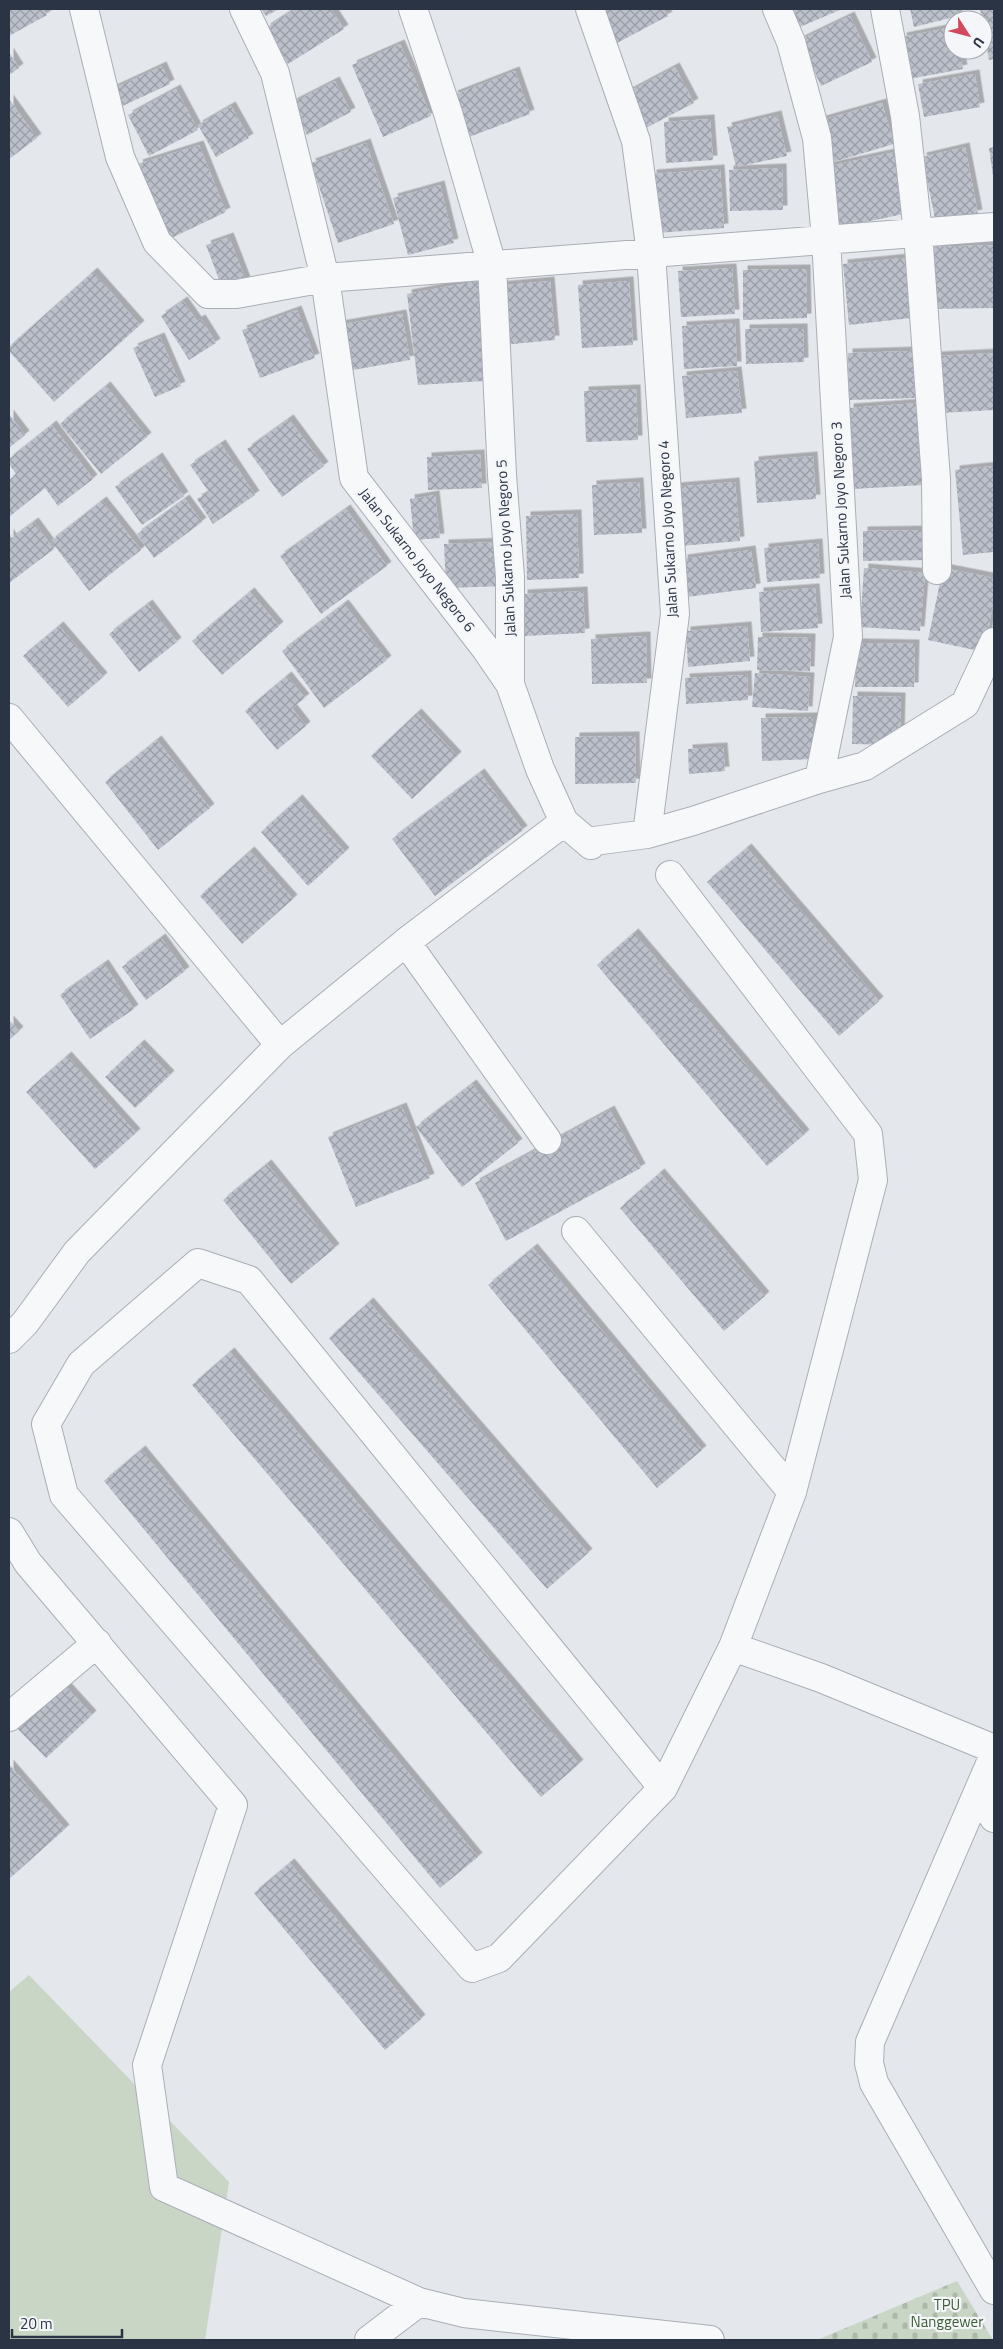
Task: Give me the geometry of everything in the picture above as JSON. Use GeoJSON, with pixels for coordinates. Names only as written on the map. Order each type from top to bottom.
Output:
{"type":"FeatureCollection","features":[{"type":"Feature","properties":{"kind":"street"},"geometry":{"type":"LineString","coordinates":[[84,9],[120,157],[157,242],[208,294],[236,294],[325,278],[994,227]]}},
{"type":"Feature","properties":{"kind":"street","name":"Jalan Sukarno Joyo Negoro 6"},"geometry":{"type":"LineString","coordinates":[[244,9],[275,73],[325,278],[354,478],[486,649],[510,684]]}},
{"type":"Feature","properties":{"kind":"street","name":"Jalan Sukarno Joyo Negoro 5"},"geometry":{"type":"LineString","coordinates":[[413,9],[448,113],[492,265],[502,475],[510,577],[510,684],[540,769],[564,822]]}},
{"type":"Feature","properties":{"kind":"street","name":"Jalan Sukarno Joyo Negoro 4"},"geometry":{"type":"LineString","coordinates":[[590,9],[636,141],[651,253],[675,614],[647,834]]}},
{"type":"Feature","properties":{"kind":"street","name":"Jalan Sukarno Joyo Negoro 3"},"geometry":{"type":"LineString","coordinates":[[777,9],[791,42],[817,138],[826,239],[848,636],[819,779]]}},
{"type":"Feature","properties":{"kind":"street"},"geometry":{"type":"LineString","coordinates":[[885,9],[905,116],[918,233],[936,479],[937,570]]}},
{"type":"Feature","properties":{"kind":"street"},"geometry":{"type":"LineString","coordinates":[[9,1339],[25,1323],[77,1252],[280,1046],[406,942],[564,822],[591,845],[594,841],[647,834],[693,821],[819,779],[865,766],[965,704],[994,642]]}},
{"type":"Feature","properties":{"kind":"street"},"geometry":{"type":"LineString","coordinates":[[9,718],[280,1046]]}},
{"type":"Feature","properties":{"kind":"street"},"geometry":{"type":"LineString","coordinates":[[662,1788],[249,1280],[198,1264],[81,1364],[46,1424],[64,1495],[472,1968],[499,1958],[662,1788],[733,1647],[792,1492],[873,1180],[868,1134],[670,875]]}},
{"type":"Feature","properties":{"kind":"street"},"geometry":{"type":"LineString","coordinates":[[406,942],[547,1140]]}},
{"type":"Feature","properties":{"kind":"street"},"geometry":{"type":"LineString","coordinates":[[576,1231],[792,1492]]}},
{"type":"Feature","properties":{"kind":"street"},"geometry":{"type":"LineString","coordinates":[[9,1532],[28,1562],[233,1805],[147,2065],[164,2187],[419,2302],[464,2313],[710,2340]]}},
{"type":"Feature","properties":{"kind":"street"},"geometry":{"type":"LineString","coordinates":[[9,1717],[96,1644]]}},
{"type":"Feature","properties":{"kind":"street"},"geometry":{"type":"LineString","coordinates":[[733,1647],[821,1678],[994,1749]]}},
{"type":"Feature","properties":{"kind":"street"},"geometry":{"type":"LineString","coordinates":[[994,1755],[870,2042],[869,2063],[874,2083],[994,2290]]}},
{"type":"Feature","properties":{"kind":"street"},"geometry":{"type":"LineString","coordinates":[[979,1792],[994,1818]]}},
{"type":"Feature","properties":{"kind":"street"},"geometry":{"type":"LineString","coordinates":[[369,2340],[419,2302]]}},
{"type":"Feature","properties":{"kind":"green space"},"geometry":{"type":"Polygon","coordinates":[[[29,1975],[229,2182],[205,2340],[9,2340],[9,1992],[29,1975]]]}},
{"type":"Feature","properties":{"kind":"green space","name":"TPU Nanggewer"},"geometry":{"type":"Polygon","coordinates":[[[957,2281],[993,2340],[817,2340],[957,2281]]]}},
{"type":"Feature","properties":{"kind":"building"},"geometry":{"type":"Polygon","coordinates":[[[9,9],[43,9],[47,15],[9,36],[9,9]]]}},
{"type":"Feature","properties":{"kind":"building"},"geometry":{"type":"Polygon","coordinates":[[[261,9],[279,9],[266,16],[261,9]]]}},
{"type":"Feature","properties":{"kind":"building"},"geometry":{"type":"Polygon","coordinates":[[[295,9],[331,9],[344,29],[288,64],[266,28],[295,9]]]}},
{"type":"Feature","properties":{"kind":"building"},"geometry":{"type":"Polygon","coordinates":[[[604,9],[664,9],[668,16],[617,43],[600,11],[604,9]]]}},
{"type":"Feature","properties":{"kind":"building"},"geometry":{"type":"Polygon","coordinates":[[[787,9],[842,9],[795,29],[787,9]]]}},
{"type":"Feature","properties":{"kind":"building"},"geometry":{"type":"Polygon","coordinates":[[[910,9],[956,9],[943,10],[943,20],[914,27],[910,9]]]}},
{"type":"Feature","properties":{"kind":"building"},"geometry":{"type":"Polygon","coordinates":[[[994,9],[994,59],[993,10],[980,10],[994,9]]]}},
{"type":"Feature","properties":{"kind":"building"},"geometry":{"type":"Polygon","coordinates":[[[850,16],[872,62],[821,86],[800,40],[850,16]]]}},
{"type":"Feature","properties":{"kind":"building"},"geometry":{"type":"Polygon","coordinates":[[[943,29],[943,60],[961,60],[963,69],[909,79],[902,37],[943,29]]]}},
{"type":"Feature","properties":{"kind":"building"},"geometry":{"type":"Polygon","coordinates":[[[400,44],[431,116],[383,137],[352,65],[400,44]]]}},
{"type":"Feature","properties":{"kind":"building"},"geometry":{"type":"Polygon","coordinates":[[[9,52],[19,68],[9,75],[9,52]]]}},
{"type":"Feature","properties":{"kind":"building"},"geometry":{"type":"Polygon","coordinates":[[[162,66],[170,84],[118,108],[110,90],[162,66]]]}},
{"type":"Feature","properties":{"kind":"building"},"geometry":{"type":"Polygon","coordinates":[[[675,67],[694,103],[642,130],[624,94],[675,67]]]}},
{"type":"Feature","properties":{"kind":"building"},"geometry":{"type":"Polygon","coordinates":[[[515,71],[530,114],[469,137],[453,95],[515,71]]]}},
{"type":"Feature","properties":{"kind":"building"},"geometry":{"type":"Polygon","coordinates":[[[975,74],[980,107],[924,117],[918,84],[975,74]]]}},
{"type":"Feature","properties":{"kind":"building"},"geometry":{"type":"Polygon","coordinates":[[[335,81],[351,112],[307,135],[292,103],[335,81]]]}},
{"type":"Feature","properties":{"kind":"building"},"geometry":{"type":"Polygon","coordinates":[[[176,89],[198,130],[149,156],[128,115],[176,89]]]}},
{"type":"Feature","properties":{"kind":"building"},"geometry":{"type":"Polygon","coordinates":[[[9,99],[37,138],[9,159],[9,99]]]}},
{"type":"Feature","properties":{"kind":"building"},"geometry":{"type":"Polygon","coordinates":[[[882,103],[894,144],[830,163],[818,121],[882,103]]]}},
{"type":"Feature","properties":{"kind":"building"},"geometry":{"type":"Polygon","coordinates":[[[231,106],[249,138],[216,157],[198,125],[231,106]]]}},
{"type":"Feature","properties":{"kind":"building"},"geometry":{"type":"Polygon","coordinates":[[[777,115],[787,156],[736,167],[727,127],[777,115]]]}},
{"type":"Feature","properties":{"kind":"building"},"geometry":{"type":"Polygon","coordinates":[[[710,119],[713,160],[666,163],[664,122],[710,119]]]}},
{"type":"Feature","properties":{"kind":"building"},"geometry":{"type":"Polygon","coordinates":[[[366,143],[394,224],[338,243],[311,163],[366,143]]]}},
{"type":"Feature","properties":{"kind":"building"},"geometry":{"type":"Polygon","coordinates":[[[199,145],[226,212],[165,241],[138,164],[199,145]]]}},
{"type":"Feature","properties":{"kind":"building"},"geometry":{"type":"Polygon","coordinates":[[[965,147],[978,214],[936,223],[922,157],[965,147]]]}},
{"type":"Feature","properties":{"kind":"building"},"geometry":{"type":"Polygon","coordinates":[[[994,147],[994,176],[993,176],[989,148],[994,147]]]}},
{"type":"Feature","properties":{"kind":"building"},"geometry":{"type":"Polygon","coordinates":[[[900,151],[913,212],[837,228],[825,167],[900,151]]]}},
{"type":"Feature","properties":{"kind":"building"},"geometry":{"type":"Polygon","coordinates":[[[782,168],[783,210],[730,211],[729,170],[782,168]]]}},
{"type":"Feature","properties":{"kind":"building"},"geometry":{"type":"Polygon","coordinates":[[[720,169],[724,228],[656,233],[652,174],[720,169]]]}},
{"type":"Feature","properties":{"kind":"building"},"geometry":{"type":"Polygon","coordinates":[[[440,185],[454,243],[408,255],[393,198],[440,185]]]}},
{"type":"Feature","properties":{"kind":"building"},"geometry":{"type":"Polygon","coordinates":[[[229,237],[246,281],[223,290],[206,245],[229,237]]]}},
{"type":"Feature","properties":{"kind":"building"},"geometry":{"type":"Polygon","coordinates":[[[993,245],[994,308],[930,309],[928,247],[993,245]]]}},
{"type":"Feature","properties":{"kind":"building"},"geometry":{"type":"Polygon","coordinates":[[[904,258],[911,318],[849,325],[843,264],[904,258]]]}},
{"type":"Feature","properties":{"kind":"building"},"geometry":{"type":"Polygon","coordinates":[[[732,268],[735,314],[681,317],[678,271],[732,268]]]}},
{"type":"Feature","properties":{"kind":"building"},"geometry":{"type":"Polygon","coordinates":[[[806,269],[807,318],[743,320],[743,270],[806,269]]]}},
{"type":"Feature","properties":{"kind":"building"},"geometry":{"type":"Polygon","coordinates":[[[93,272],[140,325],[54,402],[9,351],[9,347],[93,272]]]}},
{"type":"Feature","properties":{"kind":"building"},"geometry":{"type":"Polygon","coordinates":[[[478,281],[484,381],[418,385],[407,294],[478,281]]]}},
{"type":"Feature","properties":{"kind":"building"},"geometry":{"type":"Polygon","coordinates":[[[550,281],[555,340],[502,345],[497,286],[550,281]]]}},
{"type":"Feature","properties":{"kind":"building"},"geometry":{"type":"Polygon","coordinates":[[[629,281],[633,345],[582,348],[578,285],[629,281]]]}},
{"type":"Feature","properties":{"kind":"building"},"geometry":{"type":"Polygon","coordinates":[[[183,301],[197,321],[201,319],[216,343],[189,360],[161,316],[183,301]]]}},
{"type":"Feature","properties":{"kind":"building"},"geometry":{"type":"Polygon","coordinates":[[[297,310],[315,358],[260,378],[242,330],[297,310]]]}},
{"type":"Feature","properties":{"kind":"building"},"geometry":{"type":"Polygon","coordinates":[[[402,314],[410,360],[347,371],[338,325],[402,314]]]}},
{"type":"Feature","properties":{"kind":"building"},"geometry":{"type":"Polygon","coordinates":[[[735,323],[737,366],[684,369],[682,326],[735,323]]]}},
{"type":"Feature","properties":{"kind":"building"},"geometry":{"type":"Polygon","coordinates":[[[803,328],[804,362],[746,364],[745,329],[803,328]]]}},
{"type":"Feature","properties":{"kind":"building"},"geometry":{"type":"Polygon","coordinates":[[[160,337],[181,386],[155,397],[133,348],[160,337]]]}},
{"type":"Feature","properties":{"kind":"building"},"geometry":{"type":"Polygon","coordinates":[[[915,351],[916,398],[849,400],[848,353],[915,351]]]}},
{"type":"Feature","properties":{"kind":"building"},"geometry":{"type":"Polygon","coordinates":[[[994,353],[994,410],[940,413],[937,356],[994,353]]]}},
{"type":"Feature","properties":{"kind":"building"},"geometry":{"type":"Polygon","coordinates":[[[737,371],[742,413],[686,418],[682,376],[737,371]]]}},
{"type":"Feature","properties":{"kind":"building"},"geometry":{"type":"Polygon","coordinates":[[[106,386],[147,437],[101,474],[60,424],[106,386]]]}},
{"type":"Feature","properties":{"kind":"building"},"geometry":{"type":"Polygon","coordinates":[[[636,389],[638,440],[586,442],[584,391],[636,389]]]}},
{"type":"Feature","properties":{"kind":"building"},"geometry":{"type":"Polygon","coordinates":[[[919,403],[923,485],[853,489],[849,408],[919,403]]]}},
{"type":"Feature","properties":{"kind":"building"},"geometry":{"type":"Polygon","coordinates":[[[9,414],[25,435],[9,448],[9,414]]]}},
{"type":"Feature","properties":{"kind":"building"},"geometry":{"type":"Polygon","coordinates":[[[289,419],[324,466],[282,497],[247,449],[289,419]]]}},
{"type":"Feature","properties":{"kind":"building"},"geometry":{"type":"Polygon","coordinates":[[[52,425],[93,479],[58,506],[45,488],[9,517],[9,480],[16,474],[9,464],[9,459],[52,425]]]}},
{"type":"Feature","properties":{"kind":"building"},"geometry":{"type":"Polygon","coordinates":[[[221,444],[255,495],[213,524],[197,499],[209,492],[190,465],[221,444]]]}},
{"type":"Feature","properties":{"kind":"building"},"geometry":{"type":"Polygon","coordinates":[[[480,454],[482,488],[428,490],[427,457],[480,454]]]}},
{"type":"Feature","properties":{"kind":"building"},"geometry":{"type":"Polygon","coordinates":[[[813,456],[816,499],[757,503],[754,461],[813,456]]]}},
{"type":"Feature","properties":{"kind":"building"},"geometry":{"type":"Polygon","coordinates":[[[158,457],[184,496],[142,525],[115,487],[158,457]]]}},
{"type":"Feature","properties":{"kind":"building"},"geometry":{"type":"Polygon","coordinates":[[[994,466],[994,552],[963,555],[955,470],[994,466]]]}},
{"type":"Feature","properties":{"kind":"building"},"geometry":{"type":"Polygon","coordinates":[[[639,482],[642,533],[594,535],[592,485],[639,482]]]}},
{"type":"Feature","properties":{"kind":"building"},"geometry":{"type":"Polygon","coordinates":[[[735,482],[740,541],[681,546],[675,487],[735,482]]]}},
{"type":"Feature","properties":{"kind":"building"},"geometry":{"type":"Polygon","coordinates":[[[435,495],[440,538],[414,540],[410,499],[435,495]]]}},
{"type":"Feature","properties":{"kind":"building"},"geometry":{"type":"Polygon","coordinates":[[[185,499],[202,522],[154,558],[137,534],[185,499]]]}},
{"type":"Feature","properties":{"kind":"building"},"geometry":{"type":"Polygon","coordinates":[[[102,501],[141,550],[89,591],[51,541],[102,501]]]}},
{"type":"Feature","properties":{"kind":"building"},"geometry":{"type":"Polygon","coordinates":[[[346,509],[387,566],[321,614],[280,556],[346,509]]]}},
{"type":"Feature","properties":{"kind":"building"},"geometry":{"type":"Polygon","coordinates":[[[577,514],[579,578],[527,580],[526,516],[577,514]]]}},
{"type":"Feature","properties":{"kind":"building"},"geometry":{"type":"Polygon","coordinates":[[[34,522],[54,549],[9,583],[9,533],[12,538],[34,522]]]}},
{"type":"Feature","properties":{"kind":"building"},"geometry":{"type":"Polygon","coordinates":[[[930,530],[930,560],[863,561],[863,531],[930,530]]]}},
{"type":"Feature","properties":{"kind":"building"},"geometry":{"type":"Polygon","coordinates":[[[505,542],[506,586],[446,588],[444,544],[505,542]]]}},
{"type":"Feature","properties":{"kind":"building"},"geometry":{"type":"Polygon","coordinates":[[[818,543],[820,578],[767,582],[764,548],[818,543]]]}},
{"type":"Feature","properties":{"kind":"building"},"geometry":{"type":"Polygon","coordinates":[[[751,550],[756,588],[687,597],[683,559],[751,550]]]}},
{"type":"Feature","properties":{"kind":"building"},"geometry":{"type":"Polygon","coordinates":[[[864,568],[925,573],[920,631],[860,627],[864,568]]]}},
{"type":"Feature","properties":{"kind":"building"},"geometry":{"type":"Polygon","coordinates":[[[943,568],[994,578],[994,599],[984,652],[928,640],[943,568]]]}},
{"type":"Feature","properties":{"kind":"building"},"geometry":{"type":"Polygon","coordinates":[[[815,588],[818,628],[761,632],[759,592],[815,588]]]}},
{"type":"Feature","properties":{"kind":"building"},"geometry":{"type":"Polygon","coordinates":[[[583,591],[585,633],[525,636],[523,594],[583,591]]]}},
{"type":"Feature","properties":{"kind":"building"},"geometry":{"type":"Polygon","coordinates":[[[250,592],[279,626],[222,675],[192,641],[250,592]]]}},
{"type":"Feature","properties":{"kind":"building"},"geometry":{"type":"Polygon","coordinates":[[[148,604],[177,642],[139,672],[109,634],[148,604]]]}},
{"type":"Feature","properties":{"kind":"building"},"geometry":{"type":"Polygon","coordinates":[[[344,604],[387,660],[324,708],[282,651],[344,604]]]}},
{"type":"Feature","properties":{"kind":"building"},"geometry":{"type":"Polygon","coordinates":[[[59,626],[103,677],[68,707],[23,656],[59,626]]]}},
{"type":"Feature","properties":{"kind":"building"},"geometry":{"type":"Polygon","coordinates":[[[747,626],[750,661],[688,667],[686,631],[747,626]]]}},
{"type":"Feature","properties":{"kind":"building"},"geometry":{"type":"Polygon","coordinates":[[[646,636],[647,683],[592,684],[591,639],[646,636]]]}},
{"type":"Feature","properties":{"kind":"building"},"geometry":{"type":"Polygon","coordinates":[[[758,637],[811,638],[810,671],[757,670],[758,637]]]}},
{"type":"Feature","properties":{"kind":"building"},"geometry":{"type":"Polygon","coordinates":[[[856,643],[915,644],[914,687],[855,687],[856,643]]]}},
{"type":"Feature","properties":{"kind":"building"},"geometry":{"type":"Polygon","coordinates":[[[755,673],[810,677],[808,711],[752,707],[755,673]]]}},
{"type":"Feature","properties":{"kind":"building"},"geometry":{"type":"Polygon","coordinates":[[[747,675],[748,700],[686,704],[685,678],[747,675]]]}},
{"type":"Feature","properties":{"kind":"building"},"geometry":{"type":"Polygon","coordinates":[[[287,676],[305,698],[292,708],[306,726],[277,750],[245,711],[287,676]]]}},
{"type":"Feature","properties":{"kind":"building"},"geometry":{"type":"Polygon","coordinates":[[[853,696],[901,697],[900,745],[852,744],[853,696]]]}},
{"type":"Feature","properties":{"kind":"building"},"geometry":{"type":"Polygon","coordinates":[[[417,713],[457,756],[412,799],[371,756],[417,713]]]}},
{"type":"Feature","properties":{"kind":"building"},"geometry":{"type":"Polygon","coordinates":[[[813,717],[813,759],[762,761],[761,718],[813,717]]]}},
{"type":"Feature","properties":{"kind":"building"},"geometry":{"type":"Polygon","coordinates":[[[635,736],[636,783],[575,784],[575,737],[635,736]]]}},
{"type":"Feature","properties":{"kind":"building"},"geometry":{"type":"Polygon","coordinates":[[[157,740],[210,808],[158,850],[105,782],[157,740]]]}},
{"type":"Feature","properties":{"kind":"building"},"geometry":{"type":"Polygon","coordinates":[[[723,747],[725,771],[689,774],[688,749],[723,747]]]}},
{"type":"Feature","properties":{"kind":"building"},"geometry":{"type":"Polygon","coordinates":[[[480,773],[523,830],[435,896],[392,839],[480,773]]]}},
{"type":"Feature","properties":{"kind":"building"},"geometry":{"type":"Polygon","coordinates":[[[298,799],[345,852],[308,886],[261,832],[298,799]]]}},
{"type":"Feature","properties":{"kind":"building"},"geometry":{"type":"Polygon","coordinates":[[[747,848],[879,1001],[839,1036],[707,882],[747,848]]]}},
{"type":"Feature","properties":{"kind":"building"},"geometry":{"type":"Polygon","coordinates":[[[250,851],[293,899],[242,944],[200,896],[250,851]]]}},
{"type":"Feature","properties":{"kind":"building"},"geometry":{"type":"Polygon","coordinates":[[[634,933],[805,1134],[767,1166],[597,965],[634,933]]]}},
{"type":"Feature","properties":{"kind":"building"},"geometry":{"type":"Polygon","coordinates":[[[161,938],[185,971],[146,1000],[122,967],[161,938]]]}},
{"type":"Feature","properties":{"kind":"building"},"geometry":{"type":"Polygon","coordinates":[[[104,964],[134,1009],[90,1039],[60,995],[104,964]]]}},
{"type":"Feature","properties":{"kind":"building"},"geometry":{"type":"Polygon","coordinates":[[[9,1020],[19,1031],[9,1040],[9,1020]]]}},
{"type":"Feature","properties":{"kind":"building"},"geometry":{"type":"Polygon","coordinates":[[[140,1044],[170,1075],[135,1108],[105,1077],[140,1044]]]}},
{"type":"Feature","properties":{"kind":"building"},"geometry":{"type":"Polygon","coordinates":[[[67,1056],[136,1133],[95,1169],[26,1092],[67,1056]]]}},
{"type":"Feature","properties":{"kind":"building"},"geometry":{"type":"Polygon","coordinates":[[[472,1084],[518,1143],[462,1187],[416,1127],[472,1084]]]}},
{"type":"Feature","properties":{"kind":"building"},"geometry":{"type":"Polygon","coordinates":[[[402,1107],[430,1178],[356,1207],[328,1137],[402,1107]]]}},
{"type":"Feature","properties":{"kind":"building"},"geometry":{"type":"Polygon","coordinates":[[[610,1110],[641,1168],[506,1241],[475,1183],[610,1110]]]}},
{"type":"Feature","properties":{"kind":"building"},"geometry":{"type":"Polygon","coordinates":[[[267,1164],[335,1248],[291,1284],[223,1200],[267,1164]]]}},
{"type":"Feature","properties":{"kind":"building"},"geometry":{"type":"Polygon","coordinates":[[[660,1173],[765,1296],[724,1331],[620,1208],[660,1173]]]}},
{"type":"Feature","properties":{"kind":"building"},"geometry":{"type":"Polygon","coordinates":[[[533,1248],[702,1450],[657,1488],[488,1285],[533,1248]]]}},
{"type":"Feature","properties":{"kind":"building"},"geometry":{"type":"Polygon","coordinates":[[[369,1302],[588,1553],[547,1589],[329,1338],[369,1302]]]}},
{"type":"Feature","properties":{"kind":"building"},"geometry":{"type":"Polygon","coordinates":[[[230,1352],[579,1764],[541,1797],[192,1385],[230,1352]]]}},
{"type":"Feature","properties":{"kind":"building"},"geometry":{"type":"Polygon","coordinates":[[[141,1450],[478,1857],[440,1888],[104,1481],[141,1450]]]}},
{"type":"Feature","properties":{"kind":"building"},"geometry":{"type":"Polygon","coordinates":[[[63,1683],[92,1715],[46,1758],[16,1727],[63,1683]]]}},
{"type":"Feature","properties":{"kind":"building"},"geometry":{"type":"Polygon","coordinates":[[[9,1764],[65,1829],[9,1879],[9,1764]]]}},
{"type":"Feature","properties":{"kind":"building"},"geometry":{"type":"Polygon","coordinates":[[[290,1863],[421,2019],[385,2050],[254,1893],[290,1863]]]}}]}
